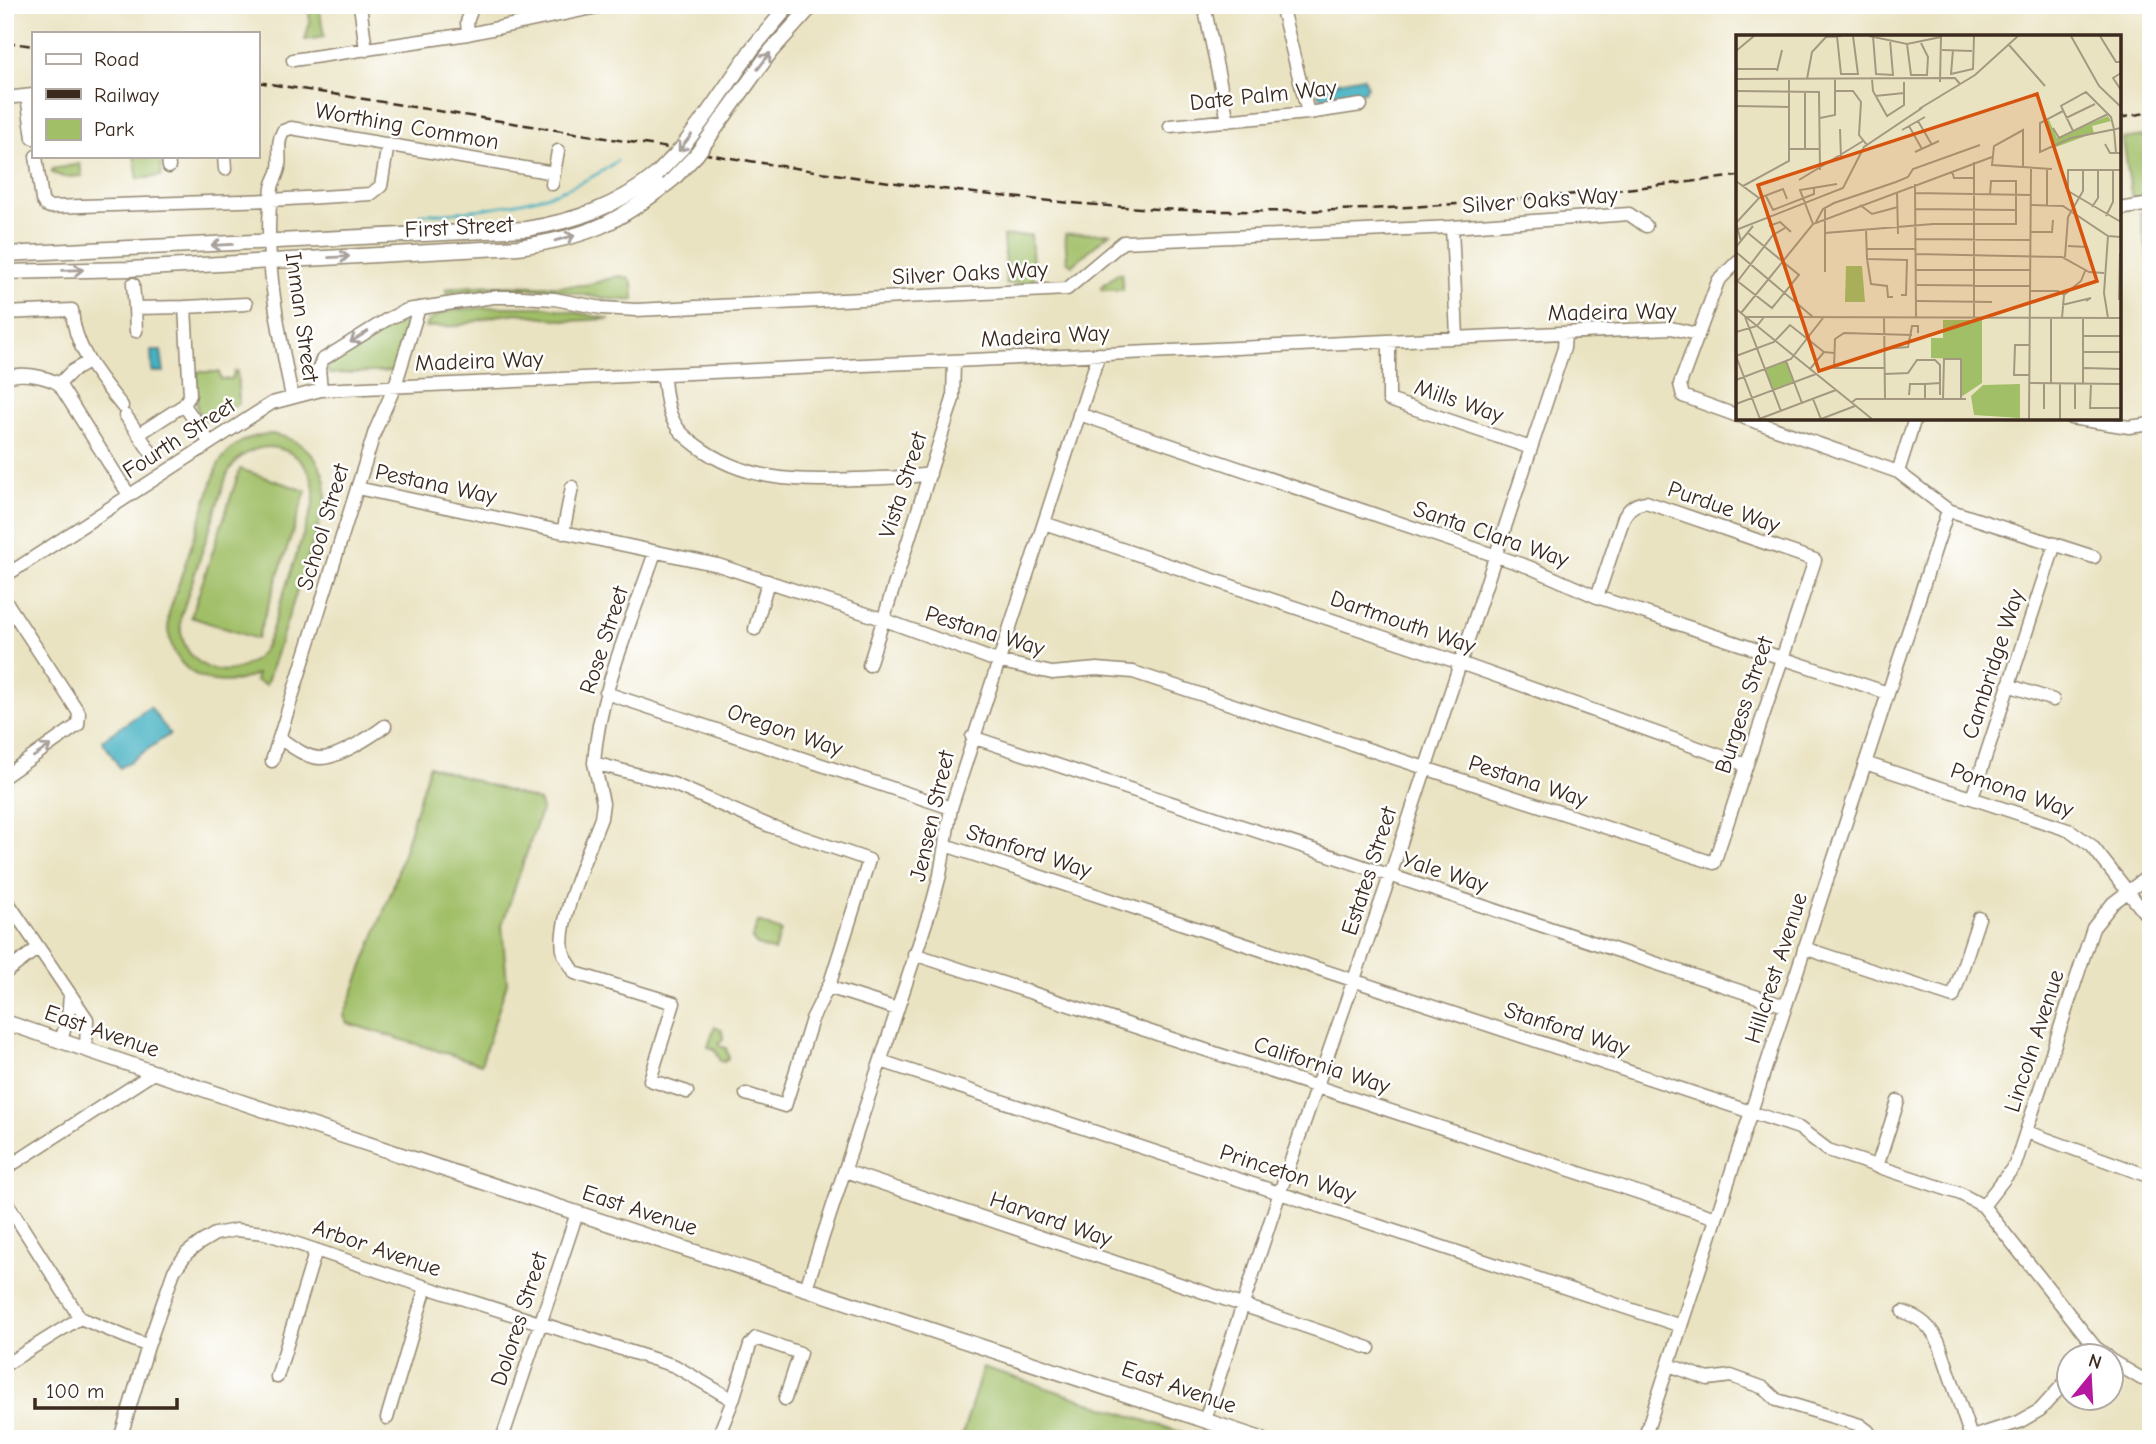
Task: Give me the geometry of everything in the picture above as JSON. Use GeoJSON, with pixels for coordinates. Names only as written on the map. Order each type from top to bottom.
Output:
{"type":"FeatureCollection","features":[{"type":"Feature","properties":{"kind":"main road","name":"First Street"},"geometry":{"type":"LineString","coordinates":[[5,254],[438,235],[526,229],[583,217],[614,204],[657,174],[681,149],[751,49],[789,5]]}},
{"type":"Feature","properties":{"kind":"main road","name":"First Street"},"geometry":{"type":"LineString","coordinates":[[5,272],[519,247],[558,241],[591,231],[619,219],[673,179],[697,154],[771,51],[815,5]]}},
{"type":"Feature","properties":{"kind":"main road","name":"East Avenue"},"geometry":{"type":"LineString","coordinates":[[5,1022],[1261,1439]]}},
{"type":"Feature","properties":{"kind":"street"},"geometry":{"type":"LineString","coordinates":[[360,5],[366,50]]}},
{"type":"Feature","properties":{"kind":"street"},"geometry":{"type":"LineString","coordinates":[[468,34],[467,22],[472,5]]}},
{"type":"Feature","properties":{"kind":"street"},"geometry":{"type":"LineString","coordinates":[[293,60],[468,34],[607,5]]}},
{"type":"Feature","properties":{"kind":"street"},"geometry":{"type":"LineString","coordinates":[[1203,5],[1214,46],[1228,121]]}},
{"type":"Feature","properties":{"kind":"street"},"geometry":{"type":"LineString","coordinates":[[1282,5],[1308,113]]}},
{"type":"Feature","properties":{"kind":"street"},"geometry":{"type":"LineString","coordinates":[[5,98],[30,95],[32,124]]}},
{"type":"Feature","properties":{"kind":"street","name":"Date Palm Way"},"geometry":{"type":"LineString","coordinates":[[1170,126],[1308,113],[1361,105]]}},
{"type":"Feature","properties":{"kind":"street","name":"Worthing Common"},"geometry":{"type":"LineString","coordinates":[[270,242],[271,200],[273,183],[279,170],[279,141],[283,131],[290,128],[388,144],[553,179],[558,151]]}},
{"type":"Feature","properties":{"kind":"street"},"geometry":{"type":"LineString","coordinates":[[36,158],[42,200],[44,205],[50,207],[271,200],[371,194],[381,186],[388,144]]}},
{"type":"Feature","properties":{"kind":"street"},"geometry":{"type":"LineString","coordinates":[[2121,209],[2151,204]]}},
{"type":"Feature","properties":{"kind":"street","name":"Silver Oaks Way"},"geometry":{"type":"LineString","coordinates":[[321,390],[319,368],[322,360],[398,313],[493,297],[554,299],[602,308],[636,310],[1068,289],[1123,242],[1452,227],[1629,214],[1646,226]]}},
{"type":"Feature","properties":{"kind":"street"},"geometry":{"type":"LineString","coordinates":[[1452,227],[1457,337]]}},
{"type":"Feature","properties":{"kind":"street","name":"Inman Street"},"geometry":{"type":"LineString","coordinates":[[270,242],[279,336],[292,397]]}},
{"type":"Feature","properties":{"kind":"street"},"geometry":{"type":"LineString","coordinates":[[1736,263],[1718,281],[1679,384],[1683,396],[1736,415]]}},
{"type":"Feature","properties":{"kind":"street"},"geometry":{"type":"LineString","coordinates":[[133,284],[136,331]]}},
{"type":"Feature","properties":{"kind":"street"},"geometry":{"type":"LineString","coordinates":[[135,308],[246,304]]}},
{"type":"Feature","properties":{"kind":"street"},"geometry":{"type":"LineString","coordinates":[[139,434],[184,405],[190,395],[185,307]]}},
{"type":"Feature","properties":{"kind":"street","name":"School Street"},"geometry":{"type":"LineString","coordinates":[[272,761],[375,431],[395,386],[419,308]]}},
{"type":"Feature","properties":{"kind":"street"},"geometry":{"type":"LineString","coordinates":[[5,313],[72,310],[73,324],[88,362],[152,454]]}},
{"type":"Feature","properties":{"kind":"street","name":"Madeira Way"},"geometry":{"type":"LineString","coordinates":[[395,386],[1671,328],[1697,334]]}},
{"type":"Feature","properties":{"kind":"street","name":"Estates Street"},"geometry":{"type":"LineString","coordinates":[[1205,1420],[1316,1085],[1390,876],[1564,348],[1565,333]]}},
{"type":"Feature","properties":{"kind":"street","name":"Mills Way"},"geometry":{"type":"LineString","coordinates":[[1389,341],[1389,400],[1531,448]]}},
{"type":"Feature","properties":{"kind":"street","name":"Jensen Street"},"geometry":{"type":"LineString","coordinates":[[806,1288],[933,901],[951,808],[972,737],[1099,354]]}},
{"type":"Feature","properties":{"kind":"street"},"geometry":{"type":"LineString","coordinates":[[59,384],[71,372],[88,362]]}},
{"type":"Feature","properties":{"kind":"street","name":"Vista Street"},"geometry":{"type":"LineString","coordinates":[[869,665],[953,399],[954,362]]}},
{"type":"Feature","properties":{"kind":"street"},"geometry":{"type":"LineString","coordinates":[[5,378],[12,375],[48,378],[59,384],[129,495]]}},
{"type":"Feature","properties":{"kind":"street"},"geometry":{"type":"LineString","coordinates":[[663,375],[667,405],[681,434],[708,454],[731,466],[754,474],[806,482],[930,474]]}},
{"type":"Feature","properties":{"kind":"street","name":"Fourth Street"},"geometry":{"type":"LineString","coordinates":[[5,576],[272,403],[321,390],[395,386]]}},
{"type":"Feature","properties":{"kind":"street"},"geometry":{"type":"LineString","coordinates":[[184,405],[209,443]]}},
{"type":"Feature","properties":{"kind":"street","name":"Santa Clara Way"},"geometry":{"type":"LineString","coordinates":[[1079,414],[1529,567],[1597,597],[1888,693]]}},
{"type":"Feature","properties":{"kind":"street"},"geometry":{"type":"LineString","coordinates":[[1751,420],[1898,472],[1948,510],[2094,557]]}},
{"type":"Feature","properties":{"kind":"street"},"geometry":{"type":"LineString","coordinates":[[1898,472],[1914,420]]}},
{"type":"Feature","properties":{"kind":"street"},"geometry":{"type":"LineString","coordinates":[[2084,420],[2129,427],[2151,424]]}},
{"type":"Feature","properties":{"kind":"street","name":"Pestana Way"},"geometry":{"type":"LineString","coordinates":[[357,488],[718,565],[882,619],[997,661],[1052,673],[1097,669],[1133,672],[1714,863]]}},
{"type":"Feature","properties":{"kind":"street"},"geometry":{"type":"LineString","coordinates":[[563,533],[572,488]]}},
{"type":"Feature","properties":{"kind":"street","name":"Purdue Way"},"geometry":{"type":"LineString","coordinates":[[1597,597],[1624,517],[1636,504],[1646,502],[1815,560]]}},
{"type":"Feature","properties":{"kind":"street","name":"Hillcrest Avenue"},"geometry":{"type":"LineString","coordinates":[[1644,1439],[1948,510]]}},
{"type":"Feature","properties":{"kind":"street","name":"Dartmouth Way"},"geometry":{"type":"LineString","coordinates":[[1044,523],[1460,663],[1746,765]]}},
{"type":"Feature","properties":{"kind":"street","name":"Cambridge Way"},"geometry":{"type":"LineString","coordinates":[[1972,798],[2055,544]]}},
{"type":"Feature","properties":{"kind":"street","name":"Rose Street"},"geometry":{"type":"LineString","coordinates":[[655,552],[607,692],[595,742],[594,763],[603,803],[601,818],[566,915],[562,934],[564,954],[575,973],[674,1003],[650,1080],[687,1091]]}},
{"type":"Feature","properties":{"kind":"street","name":"Burgess Street"},"geometry":{"type":"LineString","coordinates":[[1714,863],[1815,560]]}},
{"type":"Feature","properties":{"kind":"street"},"geometry":{"type":"LineString","coordinates":[[755,629],[768,581]]}},
{"type":"Feature","properties":{"kind":"street"},"geometry":{"type":"LineString","coordinates":[[5,600],[79,713],[78,725],[5,776]]}},
{"type":"Feature","properties":{"kind":"street"},"geometry":{"type":"LineString","coordinates":[[2008,685],[2053,700]]}},
{"type":"Feature","properties":{"kind":"street","name":"Oregon Way"},"geometry":{"type":"LineString","coordinates":[[607,692],[951,808]]}},
{"type":"Feature","properties":{"kind":"street"},"geometry":{"type":"LineString","coordinates":[[279,738],[320,758],[334,755],[385,726]]}},
{"type":"Feature","properties":{"kind":"street","name":"Yale Way"},"geometry":{"type":"LineString","coordinates":[[972,737],[1785,1006]]}},
{"type":"Feature","properties":{"kind":"street"},"geometry":{"type":"LineString","coordinates":[[594,763],[673,784],[770,826],[869,860],[828,987],[812,1019],[785,1106],[746,1094]]}},
{"type":"Feature","properties":{"kind":"street","name":"Pomona Way"},"geometry":{"type":"LineString","coordinates":[[1865,764],[2077,835],[2092,846],[2151,921]]}},
{"type":"Feature","properties":{"kind":"street","name":"Stanford Way"},"geometry":{"type":"LineString","coordinates":[[945,845],[1800,1128],[1828,1150],[1961,1194],[1983,1206],[2084,1342]]}},
{"type":"Feature","properties":{"kind":"street","name":"Lincoln Avenue"},"geometry":{"type":"LineString","coordinates":[[1983,1206],[2015,1165],[2093,928],[2103,912],[2151,874]]}},
{"type":"Feature","properties":{"kind":"street"},"geometry":{"type":"LineString","coordinates":[[5,898],[87,1019],[86,1048]]}},
{"type":"Feature","properties":{"kind":"street"},"geometry":{"type":"LineString","coordinates":[[1804,948],[1953,997],[1979,918]]}},
{"type":"Feature","properties":{"kind":"street"},"geometry":{"type":"LineString","coordinates":[[5,973],[38,948]]}},
{"type":"Feature","properties":{"kind":"street","name":"California Way"},"geometry":{"type":"LineString","coordinates":[[915,954],[1716,1218]]}},
{"type":"Feature","properties":{"kind":"street"},"geometry":{"type":"LineString","coordinates":[[828,987],[897,1009]]}},
{"type":"Feature","properties":{"kind":"street"},"geometry":{"type":"LineString","coordinates":[[61,1040],[68,1017],[70,995]]}},
{"type":"Feature","properties":{"kind":"street","name":"Princeton Way"},"geometry":{"type":"LineString","coordinates":[[881,1061],[1681,1326]]}},
{"type":"Feature","properties":{"kind":"street"},"geometry":{"type":"LineString","coordinates":[[5,1169],[155,1072]]}},
{"type":"Feature","properties":{"kind":"street"},"geometry":{"type":"LineString","coordinates":[[1877,1167],[1899,1101]]}},
{"type":"Feature","properties":{"kind":"street"},"geometry":{"type":"LineString","coordinates":[[2027,1132],[2151,1177]]}},
{"type":"Feature","properties":{"kind":"street","name":"Harvard Way"},"geometry":{"type":"LineString","coordinates":[[845,1171],[1369,1348]]}},
{"type":"Feature","properties":{"kind":"street"},"geometry":{"type":"LineString","coordinates":[[5,1200],[80,1318],[148,1346],[120,1439]]}},
{"type":"Feature","properties":{"kind":"street","name":"Dolores Street"},"geometry":{"type":"LineString","coordinates":[[505,1438],[577,1213]]}},
{"type":"Feature","properties":{"kind":"street","name":"Arbor Avenue"},"geometry":{"type":"LineString","coordinates":[[148,1346],[174,1271],[200,1243],[215,1234],[236,1230],[265,1233],[675,1366],[733,1400]]}},
{"type":"Feature","properties":{"kind":"street"},"geometry":{"type":"LineString","coordinates":[[277,1377],[316,1250]]}},
{"type":"Feature","properties":{"kind":"street"},"geometry":{"type":"LineString","coordinates":[[387,1418],[426,1287]]}},
{"type":"Feature","properties":{"kind":"street"},"geometry":{"type":"LineString","coordinates":[[1903,1312],[1922,1320],[1931,1328],[1968,1438],[2019,1422],[2040,1410],[2054,1394]]}},
{"type":"Feature","properties":{"kind":"street"},"geometry":{"type":"LineString","coordinates":[[5,1365],[80,1318]]}},
{"type":"Feature","properties":{"kind":"street"},"geometry":{"type":"LineString","coordinates":[[717,1439],[733,1400],[750,1345],[756,1338],[800,1353],[785,1399]]}},
{"type":"Feature","properties":{"kind":"street"},"geometry":{"type":"LineString","coordinates":[[1669,1365],[1707,1379],[1731,1376],[1765,1388],[1777,1400],[1860,1425],[1868,1431],[1872,1439]]}},
{"type":"Feature","properties":{"kind":"street","name":"Stanford Way"},"geometry":{"type":"LineString","coordinates":[[2124,1368],[2151,1381]]}},
{"type":"Feature","properties":{"kind":"green space"},"geometry":{"type":"Polygon","coordinates":[[[308,5],[319,5],[324,37],[305,40],[310,22],[308,5]]]}},
{"type":"Feature","properties":{"kind":"green space"},"geometry":{"type":"Polygon","coordinates":[[[2151,135],[2151,196],[2132,199],[2123,139],[2151,135]]]}},
{"type":"Feature","properties":{"kind":"green space"},"geometry":{"type":"Polygon","coordinates":[[[134,158],[160,158],[162,176],[138,179],[134,158]]]}},
{"type":"Feature","properties":{"kind":"green space"},"geometry":{"type":"Polygon","coordinates":[[[80,164],[82,176],[64,177],[52,173],[52,169],[80,164]]]}},
{"type":"Feature","properties":{"kind":"green space"},"geometry":{"type":"Polygon","coordinates":[[[2151,211],[2151,273],[2140,213],[2151,211]]]}},
{"type":"Feature","properties":{"kind":"green space"},"geometry":{"type":"Polygon","coordinates":[[[1110,233],[1072,265],[1067,261],[1065,234],[1110,233]]]}},
{"type":"Feature","properties":{"kind":"green space"},"geometry":{"type":"Polygon","coordinates":[[[1031,235],[1034,282],[1006,284],[1003,236],[1031,235]]]}},
{"type":"Feature","properties":{"kind":"green space"},"geometry":{"type":"Polygon","coordinates":[[[1121,273],[1123,290],[1102,290],[1101,287],[1121,273]]]}},
{"type":"Feature","properties":{"kind":"green space"},"geometry":{"type":"Polygon","coordinates":[[[620,276],[629,278],[633,284],[634,300],[613,300],[561,291],[525,289],[446,294],[446,289],[463,287],[583,285],[620,276]]]}},
{"type":"Feature","properties":{"kind":"green space"},"geometry":{"type":"Polygon","coordinates":[[[493,307],[546,307],[610,319],[569,321],[518,313],[457,326],[425,327],[437,315],[446,312],[493,307]]]}},
{"type":"Feature","properties":{"kind":"green space"},"geometry":{"type":"Polygon","coordinates":[[[396,321],[403,323],[407,330],[394,371],[329,374],[326,366],[396,321]]]}},
{"type":"Feature","properties":{"kind":"green space"},"geometry":{"type":"Polygon","coordinates":[[[237,371],[239,403],[212,420],[209,417],[204,421],[197,409],[197,372],[219,372],[221,379],[232,379],[237,371]]]}},
{"type":"Feature","properties":{"kind":"green space"},"geometry":{"type":"Polygon","coordinates":[[[271,434],[297,442],[315,459],[325,482],[324,509],[266,685],[255,681],[257,674],[222,682],[206,679],[181,662],[173,649],[169,613],[218,465],[234,447],[247,439],[271,434]],[[267,447],[248,452],[230,469],[181,616],[186,648],[200,663],[216,670],[241,668],[256,659],[265,647],[313,505],[313,483],[304,464],[297,457],[278,448],[267,447]]]}},
{"type":"Feature","properties":{"kind":"green space"},"geometry":{"type":"Polygon","coordinates":[[[240,469],[306,491],[257,639],[191,617],[240,469]]]}},
{"type":"Feature","properties":{"kind":"green space"},"geometry":{"type":"Polygon","coordinates":[[[429,766],[539,801],[542,808],[502,925],[507,983],[481,1064],[347,1023],[344,1016],[393,887],[429,766]]]}},
{"type":"Feature","properties":{"kind":"green space"},"geometry":{"type":"Polygon","coordinates":[[[758,922],[781,931],[774,951],[757,945],[752,939],[758,922]]]}},
{"type":"Feature","properties":{"kind":"green space"},"geometry":{"type":"Polygon","coordinates":[[[715,1026],[722,1030],[723,1039],[718,1043],[726,1048],[729,1058],[724,1062],[720,1061],[715,1049],[708,1047],[715,1026]]]}},
{"type":"Feature","properties":{"kind":"green space"},"geometry":{"type":"Polygon","coordinates":[[[983,1367],[1201,1439],[961,1439],[983,1367]]]}},
{"type":"Feature","properties":{"kind":"water"},"geometry":{"type":"Polygon","coordinates":[[[1363,77],[1367,86],[1364,92],[1324,98],[1319,96],[1318,92],[1327,86],[1363,77]]]}},
{"type":"Feature","properties":{"kind":"water"},"geometry":{"type":"Polygon","coordinates":[[[151,351],[161,351],[164,372],[152,372],[151,351]]]}},
{"type":"Feature","properties":{"kind":"water"},"geometry":{"type":"Polygon","coordinates":[[[150,707],[170,734],[120,768],[102,740],[150,707]]]}},
{"type":"Feature","properties":{"kind":"waterway"},"geometry":{"type":"LineString","coordinates":[[421,214],[481,209],[535,199],[585,181],[617,161]]}},
{"type":"Feature","properties":{"kind":"railway"},"geometry":{"type":"LineString","coordinates":[[5,42],[32,46]]}},
{"type":"Feature","properties":{"kind":"railway"},"geometry":{"type":"LineString","coordinates":[[259,82],[861,178],[972,193],[1140,208],[1214,211],[1364,209],[1514,200],[1736,176]]}},
{"type":"Feature","properties":{"kind":"railway"},"geometry":{"type":"LineString","coordinates":[[2121,118],[2151,112]]}}]}
